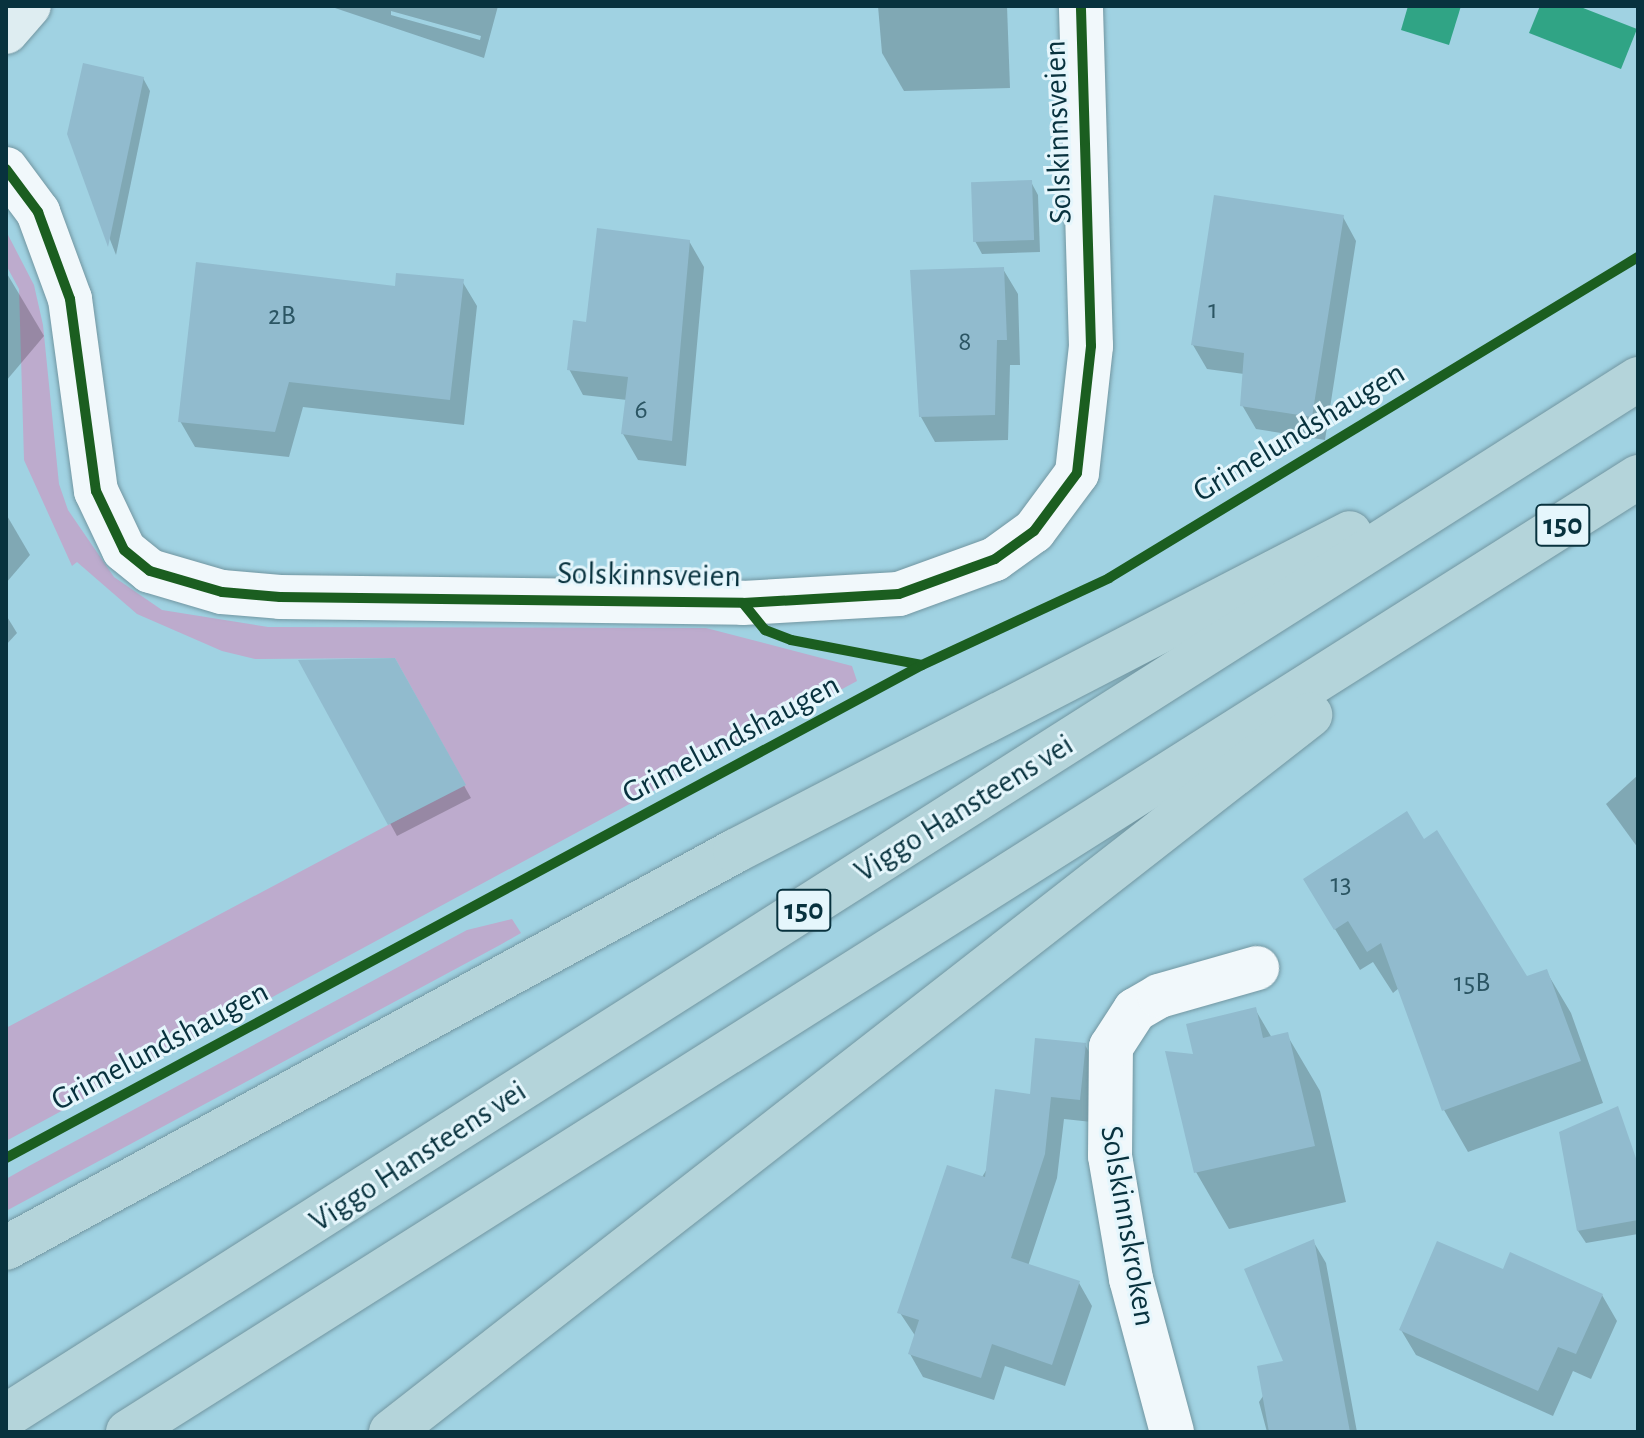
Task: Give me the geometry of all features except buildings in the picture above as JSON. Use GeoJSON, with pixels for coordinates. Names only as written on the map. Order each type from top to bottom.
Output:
{"type":"FeatureCollection","features":[{"type":"Feature","properties":{"kind":"highway","name":"Viggo Hansteens vei"},"geometry":{"type":"LineString","coordinates":[[6,1416],[1638,379]]}},
{"type":"Feature","properties":{"kind":"highway"},"geometry":{"type":"LineString","coordinates":[[6,1248],[735,851],[1600,403]]}},
{"type":"Feature","properties":{"kind":"highway","name":"150"},"geometry":{"type":"LineString","coordinates":[[128,1432],[1638,477]]}},
{"type":"Feature","properties":{"kind":"highway"},"geometry":{"type":"LineString","coordinates":[[391,1432],[1489,573]]}},
{"type":"Feature","properties":{"kind":"street"},"geometry":{"type":"LineString","coordinates":[[6,32],[29,6]]}},
{"type":"Feature","properties":{"kind":"street","name":"Solskinnsveien"},"geometry":{"type":"LineString","coordinates":[[6,169],[38,212],[70,299],[96,491],[124,550],[150,571],[222,592],[280,597],[743,603],[899,594],[995,559],[1044,521],[1077,473],[1091,346],[1081,6]]}},
{"type":"Feature","properties":{"kind":"street","name":"Solskinnskroken"},"geometry":{"type":"LineString","coordinates":[[1172,1432],[1131,1279],[1110,1156],[1111,1047],[1135,1010],[1159,996],[1257,968]]}},
{"type":"Feature","properties":{"kind":"shaded area"},"geometry":{"type":"Polygon","coordinates":[[[1408,6],[1461,6],[1449,45],[1401,30],[1408,6]]]}},
{"type":"Feature","properties":{"kind":"shaded area"},"geometry":{"type":"Polygon","coordinates":[[[1540,6],[1578,6],[1637,29],[1621,69],[1529,33],[1540,6]]]}},
{"type":"Feature","properties":{"kind":"shaded area"},"geometry":{"type":"Polygon","coordinates":[[[6,231],[34,285],[43,325],[59,484],[68,510],[114,577],[162,610],[268,627],[706,628],[852,666],[857,681],[6,1141],[6,1028],[465,784],[395,658],[255,659],[222,651],[137,614],[77,562],[72,566],[24,460],[19,289],[6,265],[6,231]]]}},
{"type":"Feature","properties":{"kind":"shaded area"},"geometry":{"type":"Polygon","coordinates":[[[512,919],[521,933],[6,1211],[6,1179],[467,930],[512,919]]]}},
{"type":"Feature","properties":{"kind":"cycle path"},"geometry":{"type":"LineString","coordinates":[[6,169],[38,212],[70,299],[96,491],[124,550],[150,571],[222,592],[280,597],[743,603],[899,594],[995,559],[1034,531],[1077,473],[1091,346],[1081,6]]}},
{"type":"Feature","properties":{"kind":"cycle path","name":"Grimelundshaugen"},"geometry":{"type":"LineString","coordinates":[[6,1158],[922,665],[1109,578],[1638,257]]}},
{"type":"Feature","properties":{"kind":"cycle path"},"geometry":{"type":"LineString","coordinates":[[743,603],[765,630],[791,640],[922,665]]}}]}
